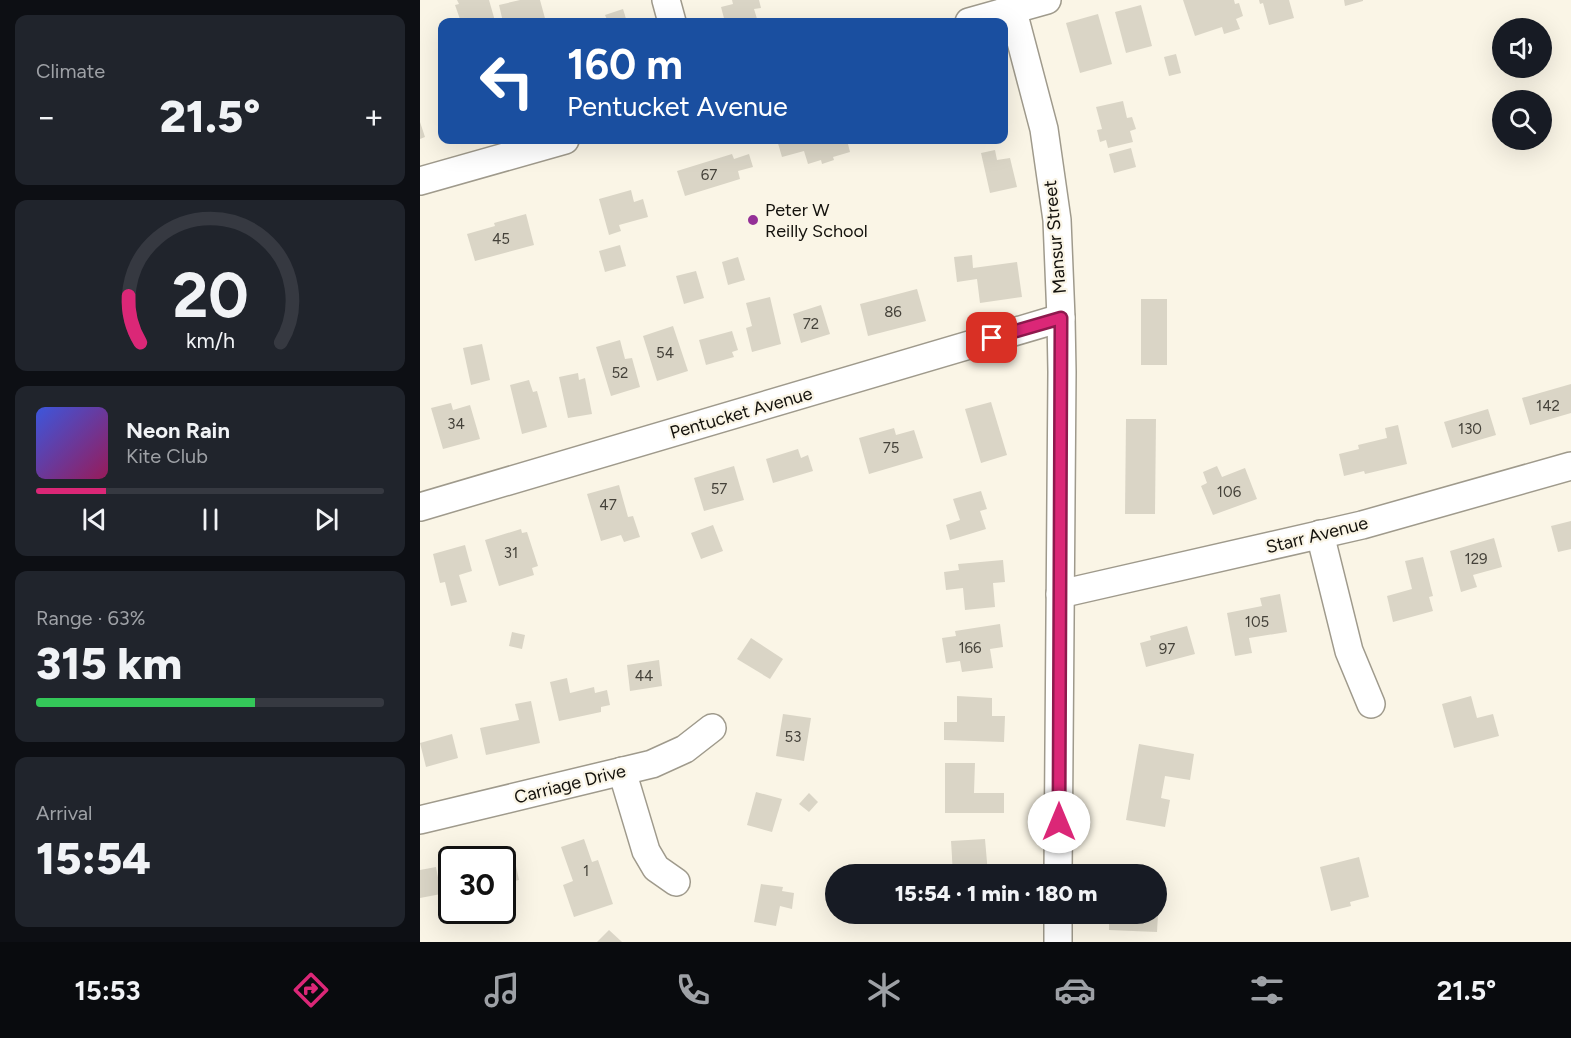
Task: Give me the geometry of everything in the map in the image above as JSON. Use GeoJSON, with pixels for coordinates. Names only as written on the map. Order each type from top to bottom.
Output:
{"type":"FeatureCollection","features":[{"type":"Feature","properties":{"kind":"street"},"geometry":{"type":"LineString","coordinates":[[666,0],[671,18]]}},
{"type":"Feature","properties":{"kind":"street"},"geometry":{"type":"LineString","coordinates":[[979,18],[1012,5],[1047,0]]}},
{"type":"Feature","properties":{"kind":"street","name":"Mansur Street"},"geometry":{"type":"LineString","coordinates":[[1012,5],[1044,129],[1057,220],[1061,318],[1058,864]]}},
{"type":"Feature","properties":{"kind":"street"},"geometry":{"type":"LineString","coordinates":[[420,181],[551,144]]}},
{"type":"Feature","properties":{"kind":"street","name":"Pentucket Avenue"},"geometry":{"type":"LineString","coordinates":[[420,507],[1061,318]]}},
{"type":"Feature","properties":{"kind":"street","name":"Starr Avenue"},"geometry":{"type":"LineString","coordinates":[[1060,594],[1362,525],[1571,466]]}},
{"type":"Feature","properties":{"kind":"street"},"geometry":{"type":"LineString","coordinates":[[1320,534],[1349,651],[1371,704]]}},
{"type":"Feature","properties":{"kind":"street","name":"Carriage Drive"},"geometry":{"type":"LineString","coordinates":[[420,820],[652,764],[686,749],[712,728]]}},
{"type":"Feature","properties":{"kind":"street"},"geometry":{"type":"LineString","coordinates":[[622,771],[646,851],[656,868],[676,882]]}},
{"type":"Feature","properties":{"kind":"street"},"geometry":{"type":"LineString","coordinates":[[1058,924],[1058,942]]}},
{"type":"Feature","properties":{"kind":"building"},"geometry":{"type":"Polygon","coordinates":[[[457,0],[489,0],[494,18],[460,18],[455,5],[459,4],[457,0]]]}},
{"type":"Feature","properties":{"kind":"building"},"geometry":{"type":"Polygon","coordinates":[[[520,0],[540,0],[545,18],[502,18],[499,5],[520,0]]]}},
{"type":"Feature","properties":{"kind":"building"},"geometry":{"type":"Polygon","coordinates":[[[732,0],[759,0],[761,8],[754,9],[757,18],[724,18],[721,7],[733,4],[732,0]]]}},
{"type":"Feature","properties":{"kind":"building"},"geometry":{"type":"Polygon","coordinates":[[[1183,0],[1234,0],[1235,4],[1239,3],[1243,16],[1236,19],[1240,29],[1224,34],[1222,27],[1195,36],[1183,0]]]}},
{"type":"Feature","properties":{"kind":"building"},"geometry":{"type":"Polygon","coordinates":[[[1259,0],[1289,0],[1294,18],[1269,25],[1263,3],[1260,4],[1259,0]]]}},
{"type":"Feature","properties":{"kind":"building"},"geometry":{"type":"Polygon","coordinates":[[[1344,0],[1363,0],[1363,1],[1345,6],[1344,0]]]}},
{"type":"Feature","properties":{"kind":"building"},"geometry":{"type":"Polygon","coordinates":[[[1141,5],[1152,46],[1126,53],[1115,12],[1141,5]]]}},
{"type":"Feature","properties":{"kind":"building"},"geometry":{"type":"Polygon","coordinates":[[[623,9],[626,18],[606,18],[605,15],[623,9]]]}},
{"type":"Feature","properties":{"kind":"building"},"geometry":{"type":"Polygon","coordinates":[[[1098,14],[1112,64],[1080,73],[1066,23],[1098,14]]]}},
{"type":"Feature","properties":{"kind":"building"},"geometry":{"type":"Polygon","coordinates":[[[1176,54],[1181,73],[1169,76],[1164,57],[1176,54]]]}},
{"type":"Feature","properties":{"kind":"building"},"geometry":{"type":"Polygon","coordinates":[[[1123,101],[1127,118],[1132,117],[1136,129],[1130,131],[1133,142],[1108,148],[1106,140],[1100,142],[1097,130],[1102,129],[1096,107],[1123,101]]]}},
{"type":"Feature","properties":{"kind":"building"},"geometry":{"type":"Polygon","coordinates":[[[420,122],[425,137],[420,139],[420,122]]]}},
{"type":"Feature","properties":{"kind":"building"},"geometry":{"type":"Polygon","coordinates":[[[778,144],[848,144],[850,152],[833,157],[834,160],[822,164],[821,160],[808,164],[804,151],[782,157],[778,144]]]}},
{"type":"Feature","properties":{"kind":"building"},"geometry":{"type":"Polygon","coordinates":[[[1131,148],[1136,167],[1114,173],[1109,154],[1131,148]]]}},
{"type":"Feature","properties":{"kind":"building"},"geometry":{"type":"Polygon","coordinates":[[[995,150],[997,160],[1010,158],[1017,187],[990,193],[981,153],[995,150]]]}},
{"type":"Feature","properties":{"kind":"building"},"geometry":{"type":"Polygon","coordinates":[[[732,154],[734,159],[749,154],[753,167],[738,171],[740,179],[685,196],[677,171],[732,154]]]}},
{"type":"Feature","properties":{"kind":"building"},"geometry":{"type":"Polygon","coordinates":[[[631,190],[634,202],[643,199],[648,217],[619,225],[621,231],[609,235],[599,199],[631,190]]]}},
{"type":"Feature","properties":{"kind":"building"},"geometry":{"type":"Polygon","coordinates":[[[526,214],[534,245],[475,261],[467,234],[526,214]]]}},
{"type":"Feature","properties":{"kind":"building"},"geometry":{"type":"Polygon","coordinates":[[[620,245],[626,266],[605,272],[599,251],[620,245]]]}},
{"type":"Feature","properties":{"kind":"building"},"geometry":{"type":"Polygon","coordinates":[[[972,255],[973,268],[1017,262],[1022,297],[980,303],[977,279],[957,282],[954,257],[972,255]]]}},
{"type":"Feature","properties":{"kind":"building"},"geometry":{"type":"Polygon","coordinates":[[[738,257],[745,280],[728,285],[722,262],[738,257]]]}},
{"type":"Feature","properties":{"kind":"building"},"geometry":{"type":"Polygon","coordinates":[[[696,271],[704,298],[684,304],[676,276],[696,271]]]}},
{"type":"Feature","properties":{"kind":"building"},"geometry":{"type":"Polygon","coordinates":[[[917,289],[926,321],[868,336],[860,304],[917,289]]]}},
{"type":"Feature","properties":{"kind":"building"},"geometry":{"type":"Polygon","coordinates":[[[770,297],[781,344],[752,352],[746,328],[752,326],[746,303],[770,297]]]}},
{"type":"Feature","properties":{"kind":"building"},"geometry":{"type":"Polygon","coordinates":[[[1141,299],[1167,299],[1167,365],[1141,365],[1141,299]]]}},
{"type":"Feature","properties":{"kind":"building"},"geometry":{"type":"Polygon","coordinates":[[[821,305],[830,334],[801,343],[793,314],[821,305]]]}},
{"type":"Feature","properties":{"kind":"building"},"geometry":{"type":"Polygon","coordinates":[[[673,326],[688,371],[657,381],[643,336],[673,326]]]}},
{"type":"Feature","properties":{"kind":"building"},"geometry":{"type":"Polygon","coordinates":[[[732,331],[738,350],[732,352],[734,357],[706,365],[699,340],[732,331]]]}},
{"type":"Feature","properties":{"kind":"building"},"geometry":{"type":"Polygon","coordinates":[[[620,340],[625,359],[632,358],[640,387],[611,396],[596,347],[620,340]]]}},
{"type":"Feature","properties":{"kind":"building"},"geometry":{"type":"Polygon","coordinates":[[[482,344],[490,380],[471,385],[463,348],[482,344]]]}},
{"type":"Feature","properties":{"kind":"building"},"geometry":{"type":"Polygon","coordinates":[[[578,373],[579,380],[585,378],[592,414],[568,418],[559,377],[578,373]]]}},
{"type":"Feature","properties":{"kind":"building"},"geometry":{"type":"Polygon","coordinates":[[[529,380],[533,392],[537,391],[547,427],[522,434],[510,385],[529,380]]]}},
{"type":"Feature","properties":{"kind":"building"},"geometry":{"type":"Polygon","coordinates":[[[1571,384],[1571,413],[1530,425],[1522,398],[1571,384]]]}},
{"type":"Feature","properties":{"kind":"building"},"geometry":{"type":"Polygon","coordinates":[[[991,402],[1007,455],[981,463],[965,409],[991,402]]]}},
{"type":"Feature","properties":{"kind":"building"},"geometry":{"type":"Polygon","coordinates":[[[451,403],[453,410],[470,405],[480,439],[443,449],[431,408],[451,403]]]}},
{"type":"Feature","properties":{"kind":"building"},"geometry":{"type":"Polygon","coordinates":[[[1488,409],[1496,435],[1452,448],[1444,422],[1488,409]]]}},
{"type":"Feature","properties":{"kind":"building"},"geometry":{"type":"Polygon","coordinates":[[[1126,419],[1156,419],[1155,514],[1125,514],[1126,419]]]}},
{"type":"Feature","properties":{"kind":"building"},"geometry":{"type":"Polygon","coordinates":[[[1398,425],[1407,464],[1365,474],[1364,471],[1344,476],[1339,454],[1359,449],[1358,445],[1387,438],[1385,428],[1398,425]]]}},
{"type":"Feature","properties":{"kind":"building"},"geometry":{"type":"Polygon","coordinates":[[[894,428],[896,435],[914,430],[923,458],[869,474],[859,438],[894,428]]]}},
{"type":"Feature","properties":{"kind":"building"},"geometry":{"type":"Polygon","coordinates":[[[798,449],[801,458],[808,455],[813,471],[773,483],[766,459],[798,449]]]}},
{"type":"Feature","properties":{"kind":"building"},"geometry":{"type":"Polygon","coordinates":[[[734,466],[744,500],[704,511],[694,478],[734,466]]]}},
{"type":"Feature","properties":{"kind":"building"},"geometry":{"type":"Polygon","coordinates":[[[1217,466],[1222,477],[1245,468],[1257,499],[1213,515],[1201,486],[1207,483],[1203,472],[1217,466]]]}},
{"type":"Feature","properties":{"kind":"building"},"geometry":{"type":"Polygon","coordinates":[[[619,485],[628,517],[633,516],[640,537],[624,542],[621,535],[601,541],[587,494],[619,485]]]}},
{"type":"Feature","properties":{"kind":"building"},"geometry":{"type":"Polygon","coordinates":[[[981,491],[987,509],[980,511],[986,529],[950,540],[946,525],[960,520],[953,499],[981,491]]]}},
{"type":"Feature","properties":{"kind":"building"},"geometry":{"type":"Polygon","coordinates":[[[1571,521],[1571,549],[1558,552],[1551,526],[1571,521]]]}},
{"type":"Feature","properties":{"kind":"building"},"geometry":{"type":"Polygon","coordinates":[[[713,525],[723,551],[701,559],[691,533],[713,525]]]}},
{"type":"Feature","properties":{"kind":"building"},"geometry":{"type":"Polygon","coordinates":[[[521,529],[522,533],[527,532],[538,566],[532,568],[534,575],[499,586],[485,540],[521,529]]]}},
{"type":"Feature","properties":{"kind":"building"},"geometry":{"type":"Polygon","coordinates":[[[1494,538],[1502,567],[1473,575],[1477,587],[1461,592],[1450,551],[1494,538]]]}},
{"type":"Feature","properties":{"kind":"building"},"geometry":{"type":"Polygon","coordinates":[[[465,545],[472,571],[459,575],[467,602],[451,606],[445,582],[440,583],[433,554],[465,545]]]}},
{"type":"Feature","properties":{"kind":"building"},"geometry":{"type":"Polygon","coordinates":[[[1423,557],[1433,596],[1429,597],[1433,611],[1393,622],[1387,596],[1412,589],[1405,561],[1423,557]]]}},
{"type":"Feature","properties":{"kind":"building"},"geometry":{"type":"Polygon","coordinates":[[[1003,560],[1005,582],[993,583],[995,607],[965,610],[963,588],[946,590],[944,572],[959,570],[958,564],[1003,560]]]}},
{"type":"Feature","properties":{"kind":"building"},"geometry":{"type":"Polygon","coordinates":[[[1280,594],[1287,632],[1249,638],[1252,653],[1235,656],[1227,613],[1262,606],[1260,598],[1280,594]]]}},
{"type":"Feature","properties":{"kind":"building"},"geometry":{"type":"Polygon","coordinates":[[[1000,624],[1003,647],[990,649],[993,668],[962,672],[960,661],[946,663],[942,638],[956,636],[955,631],[1000,624]]]}},
{"type":"Feature","properties":{"kind":"building"},"geometry":{"type":"Polygon","coordinates":[[[1187,626],[1195,654],[1146,667],[1140,643],[1151,640],[1150,636],[1187,626]]]}},
{"type":"Feature","properties":{"kind":"building"},"geometry":{"type":"Polygon","coordinates":[[[512,632],[525,635],[522,649],[509,646],[512,632]]]}},
{"type":"Feature","properties":{"kind":"building"},"geometry":{"type":"Polygon","coordinates":[[[751,638],[783,659],[770,679],[737,659],[751,638]]]}},
{"type":"Feature","properties":{"kind":"building"},"geometry":{"type":"Polygon","coordinates":[[[659,660],[662,686],[630,691],[627,665],[659,660]]]}},
{"type":"Feature","properties":{"kind":"building"},"geometry":{"type":"Polygon","coordinates":[[[567,678],[570,693],[594,687],[595,693],[607,690],[610,705],[601,707],[601,712],[559,721],[550,682],[567,678]]]}},
{"type":"Feature","properties":{"kind":"building"},"geometry":{"type":"Polygon","coordinates":[[[957,696],[992,698],[992,716],[1005,716],[1004,742],[944,740],[944,722],[957,722],[957,696]]]}},
{"type":"Feature","properties":{"kind":"building"},"geometry":{"type":"Polygon","coordinates":[[[1471,696],[1477,718],[1493,714],[1499,736],[1454,748],[1442,704],[1471,696]]]}},
{"type":"Feature","properties":{"kind":"building"},"geometry":{"type":"Polygon","coordinates":[[[531,701],[540,743],[486,755],[480,728],[519,720],[515,704],[531,701]]]}},
{"type":"Feature","properties":{"kind":"building"},"geometry":{"type":"Polygon","coordinates":[[[783,714],[811,718],[804,761],[776,756],[783,714]]]}},
{"type":"Feature","properties":{"kind":"building"},"geometry":{"type":"Polygon","coordinates":[[[452,734],[458,758],[426,767],[420,743],[452,734]]]}},
{"type":"Feature","properties":{"kind":"building"},"geometry":{"type":"Polygon","coordinates":[[[1139,744],[1194,754],[1190,780],[1165,776],[1161,798],[1170,800],[1165,827],[1126,820],[1139,744]]]}},
{"type":"Feature","properties":{"kind":"building"},"geometry":{"type":"Polygon","coordinates":[[[945,763],[975,763],[974,793],[1004,793],[1004,813],[945,813],[945,763]]]}},
{"type":"Feature","properties":{"kind":"building"},"geometry":{"type":"Polygon","coordinates":[[[756,792],[782,799],[772,832],[747,825],[756,792]]]}},
{"type":"Feature","properties":{"kind":"building"},"geometry":{"type":"Polygon","coordinates":[[[809,793],[818,802],[809,812],[799,804],[809,793]]]}},
{"type":"Feature","properties":{"kind":"building"},"geometry":{"type":"Polygon","coordinates":[[[584,839],[592,862],[598,860],[613,904],[574,917],[563,885],[573,881],[561,847],[584,839]]]}},
{"type":"Feature","properties":{"kind":"building"},"geometry":{"type":"Polygon","coordinates":[[[985,839],[987,864],[952,864],[951,841],[985,839]]]}},
{"type":"Feature","properties":{"kind":"building"},"geometry":{"type":"Polygon","coordinates":[[[1359,857],[1369,897],[1350,902],[1351,906],[1331,911],[1320,867],[1359,857]]]}},
{"type":"Feature","properties":{"kind":"building"},"geometry":{"type":"Polygon","coordinates":[[[436,867],[438,895],[420,898],[420,870],[436,867]]]}},
{"type":"Feature","properties":{"kind":"building"},"geometry":{"type":"Polygon","coordinates":[[[761,884],[783,887],[782,891],[794,893],[792,909],[780,906],[776,926],[754,922],[761,884]]]}},
{"type":"Feature","properties":{"kind":"building"},"geometry":{"type":"Polygon","coordinates":[[[1109,924],[1157,924],[1157,932],[1109,930],[1109,924]]]}},
{"type":"Feature","properties":{"kind":"building"},"geometry":{"type":"Polygon","coordinates":[[[609,930],[622,942],[597,942],[609,930]]]}},
{"type":"Feature","properties":{"kind":"place","name":"Peter W Reilly School"},"geometry":{"type":"Point","coordinates":[753,220]}},
{"type":"Feature","properties":{"kind":"route"},"geometry":{"type":"LineString","coordinates":[[992,338],[1061,318],[1059,822]]}}]}
